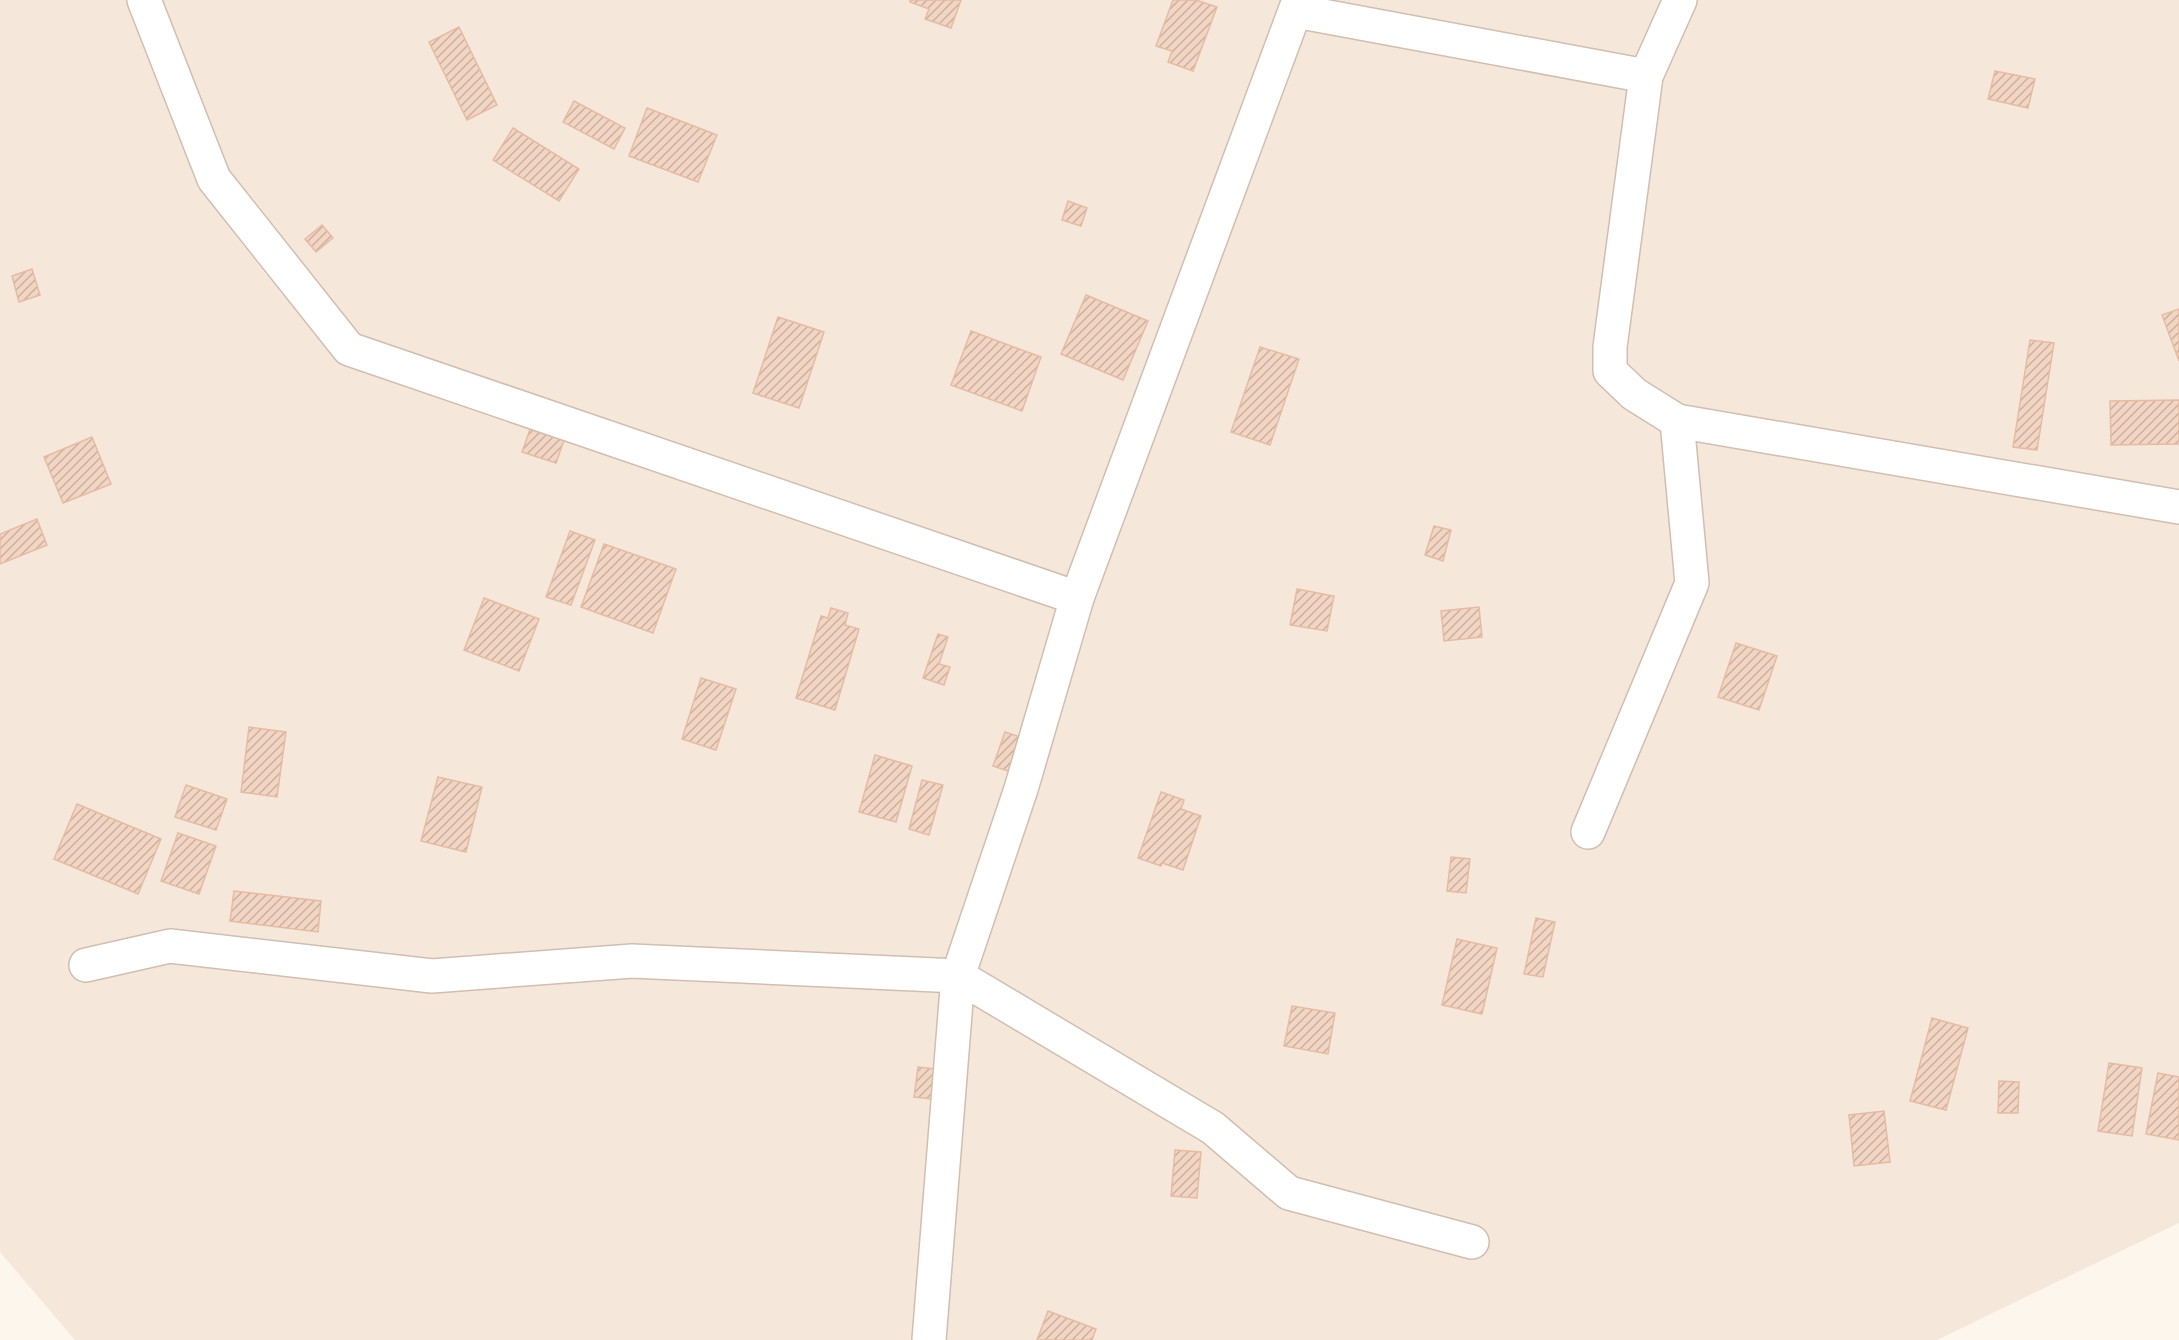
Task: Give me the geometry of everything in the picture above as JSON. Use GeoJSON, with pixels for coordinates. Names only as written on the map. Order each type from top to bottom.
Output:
{"type":"FeatureCollection","features":[{"type":"Feature","properties":{"kind":"street"},"geometry":{"type":"LineString","coordinates":[[144,0],[214,179],[349,349],[1077,598]]}},
{"type":"Feature","properties":{"kind":"street"},"geometry":{"type":"LineString","coordinates":[[1680,0],[1646,76],[1610,347],[1610,371],[1634,394],[1677,421],[2179,507]]}},
{"type":"Feature","properties":{"kind":"street"},"geometry":{"type":"LineString","coordinates":[[929,1340],[958,976],[1021,789],[1077,598],[1298,6],[1646,76]]}},
{"type":"Feature","properties":{"kind":"street"},"geometry":{"type":"LineString","coordinates":[[1588,832],[1692,583],[1677,421]]}},
{"type":"Feature","properties":{"kind":"street"},"geometry":{"type":"LineString","coordinates":[[86,965],[170,946],[432,976],[632,961],[958,976],[1213,1128],[1289,1193],[1472,1242]]}},
{"type":"Feature","properties":{"kind":"shaded area"},"geometry":{"type":"Polygon","coordinates":[[[0,0],[2179,0],[2179,1223],[1937,1340],[75,1340],[0,1252],[0,0]]]}},
{"type":"Feature","properties":{"kind":"building"},"geometry":{"type":"Polygon","coordinates":[[[910,0],[961,0],[951,28],[925,19],[929,9],[910,2],[910,0]]]}},
{"type":"Feature","properties":{"kind":"building"},"geometry":{"type":"Polygon","coordinates":[[[1173,0],[1196,0],[1217,7],[1193,71],[1168,62],[1172,51],[1156,46],[1173,0]]]}},
{"type":"Feature","properties":{"kind":"building"},"geometry":{"type":"Polygon","coordinates":[[[459,27],[497,105],[467,120],[429,42],[459,27]]]}},
{"type":"Feature","properties":{"kind":"building"},"geometry":{"type":"Polygon","coordinates":[[[1995,71],[2035,79],[2028,108],[1988,99],[1995,71]]]}},
{"type":"Feature","properties":{"kind":"building"},"geometry":{"type":"Polygon","coordinates":[[[574,101],[625,128],[614,149],[563,122],[574,101]]]}},
{"type":"Feature","properties":{"kind":"building"},"geometry":{"type":"Polygon","coordinates":[[[647,108],[717,135],[698,182],[629,156],[647,108]]]}},
{"type":"Feature","properties":{"kind":"building"},"geometry":{"type":"Polygon","coordinates":[[[513,128],[579,169],[559,201],[493,160],[513,128]]]}},
{"type":"Feature","properties":{"kind":"building"},"geometry":{"type":"Polygon","coordinates":[[[1068,201],[1087,208],[1081,226],[1062,220],[1068,201]]]}},
{"type":"Feature","properties":{"kind":"building"},"geometry":{"type":"Polygon","coordinates":[[[322,225],[333,238],[316,252],[305,239],[322,225]]]}},
{"type":"Feature","properties":{"kind":"building"},"geometry":{"type":"Polygon","coordinates":[[[32,269],[40,295],[19,302],[12,276],[32,269]]]}},
{"type":"Feature","properties":{"kind":"building"},"geometry":{"type":"Polygon","coordinates":[[[1086,295],[1148,321],[1123,380],[1061,354],[1086,295]]]}},
{"type":"Feature","properties":{"kind":"building"},"geometry":{"type":"Polygon","coordinates":[[[2179,309],[2179,361],[2162,315],[2179,309]]]}},
{"type":"Feature","properties":{"kind":"building"},"geometry":{"type":"Polygon","coordinates":[[[778,317],[824,332],[799,408],[753,393],[778,317]]]}},
{"type":"Feature","properties":{"kind":"building"},"geometry":{"type":"Polygon","coordinates":[[[971,331],[1041,357],[1022,411],[951,385],[971,331]]]}},
{"type":"Feature","properties":{"kind":"building"},"geometry":{"type":"Polygon","coordinates":[[[2030,340],[2054,343],[2037,450],[2013,447],[2030,340]]]}},
{"type":"Feature","properties":{"kind":"building"},"geometry":{"type":"Polygon","coordinates":[[[1260,347],[1299,359],[1270,445],[1231,432],[1260,347]]]}},
{"type":"Feature","properties":{"kind":"building"},"geometry":{"type":"Polygon","coordinates":[[[2179,400],[2179,444],[2111,445],[2110,401],[2179,400]]]}},
{"type":"Feature","properties":{"kind":"building"},"geometry":{"type":"Polygon","coordinates":[[[534,418],[568,429],[556,463],[522,452],[534,418]]]}},
{"type":"Feature","properties":{"kind":"building"},"geometry":{"type":"Polygon","coordinates":[[[92,437],[111,484],[63,503],[44,457],[92,437]]]}},
{"type":"Feature","properties":{"kind":"building"},"geometry":{"type":"Polygon","coordinates":[[[37,519],[47,545],[0,564],[0,534],[37,519]]]}},
{"type":"Feature","properties":{"kind":"building"},"geometry":{"type":"Polygon","coordinates":[[[1434,526],[1451,530],[1443,561],[1425,555],[1434,526]]]}},
{"type":"Feature","properties":{"kind":"building"},"geometry":{"type":"Polygon","coordinates":[[[570,531],[595,540],[571,605],[546,597],[570,531]]]}},
{"type":"Feature","properties":{"kind":"building"},"geometry":{"type":"Polygon","coordinates":[[[604,544],[676,569],[653,633],[581,607],[604,544]]]}},
{"type":"Feature","properties":{"kind":"building"},"geometry":{"type":"Polygon","coordinates":[[[1297,589],[1334,596],[1327,631],[1290,625],[1297,589]]]}},
{"type":"Feature","properties":{"kind":"building"},"geometry":{"type":"Polygon","coordinates":[[[484,598],[539,619],[519,671],[464,650],[484,598]]]}},
{"type":"Feature","properties":{"kind":"building"},"geometry":{"type":"Polygon","coordinates":[[[1479,607],[1482,637],[1444,641],[1441,611],[1479,607]]]}},
{"type":"Feature","properties":{"kind":"building"},"geometry":{"type":"Polygon","coordinates":[[[831,608],[848,613],[845,625],[859,629],[835,710],[796,698],[821,616],[828,618],[831,608]]]}},
{"type":"Feature","properties":{"kind":"building"},"geometry":{"type":"Polygon","coordinates":[[[938,634],[948,637],[939,664],[950,667],[944,685],[923,678],[938,634]]]}},
{"type":"Feature","properties":{"kind":"building"},"geometry":{"type":"Polygon","coordinates":[[[1736,643],[1777,656],[1759,710],[1718,697],[1736,643]]]}},
{"type":"Feature","properties":{"kind":"building"},"geometry":{"type":"Polygon","coordinates":[[[701,678],[736,689],[716,750],[682,739],[701,678]]]}},
{"type":"Feature","properties":{"kind":"building"},"geometry":{"type":"Polygon","coordinates":[[[249,727],[286,732],[277,797],[241,792],[249,727]]]}},
{"type":"Feature","properties":{"kind":"building"},"geometry":{"type":"Polygon","coordinates":[[[1005,732],[1026,739],[1014,773],[993,766],[1005,732]]]}},
{"type":"Feature","properties":{"kind":"building"},"geometry":{"type":"Polygon","coordinates":[[[875,755],[912,766],[896,822],[859,812],[875,755]]]}},
{"type":"Feature","properties":{"kind":"building"},"geometry":{"type":"Polygon","coordinates":[[[438,777],[482,787],[466,852],[421,841],[438,777]]]}},
{"type":"Feature","properties":{"kind":"building"},"geometry":{"type":"Polygon","coordinates":[[[922,780],[943,785],[929,835],[909,829],[922,780]]]}},
{"type":"Feature","properties":{"kind":"building"},"geometry":{"type":"Polygon","coordinates":[[[186,785],[227,799],[216,830],[175,817],[186,785]]]}},
{"type":"Feature","properties":{"kind":"building"},"geometry":{"type":"Polygon","coordinates":[[[1161,792],[1184,800],[1181,809],[1201,816],[1183,870],[1162,863],[1161,866],[1138,858],[1161,792]]]}},
{"type":"Feature","properties":{"kind":"building"},"geometry":{"type":"Polygon","coordinates":[[[77,804],[161,839],[138,894],[54,859],[77,804]]]}},
{"type":"Feature","properties":{"kind":"building"},"geometry":{"type":"Polygon","coordinates":[[[178,833],[216,846],[199,894],[161,881],[178,833]]]}},
{"type":"Feature","properties":{"kind":"building"},"geometry":{"type":"Polygon","coordinates":[[[1451,857],[1470,859],[1466,893],[1447,891],[1451,857]]]}},
{"type":"Feature","properties":{"kind":"building"},"geometry":{"type":"Polygon","coordinates":[[[234,891],[321,901],[318,932],[230,921],[234,891]]]}},
{"type":"Feature","properties":{"kind":"building"},"geometry":{"type":"Polygon","coordinates":[[[1536,918],[1555,922],[1543,977],[1524,974],[1536,918]]]}},
{"type":"Feature","properties":{"kind":"building"},"geometry":{"type":"Polygon","coordinates":[[[1457,939],[1497,948],[1482,1014],[1442,1005],[1457,939]]]}},
{"type":"Feature","properties":{"kind":"building"},"geometry":{"type":"Polygon","coordinates":[[[1292,1006],[1335,1013],[1328,1054],[1284,1046],[1292,1006]]]}},
{"type":"Feature","properties":{"kind":"building"},"geometry":{"type":"Polygon","coordinates":[[[1932,1018],[1968,1028],[1946,1110],[1910,1101],[1932,1018]]]}},
{"type":"Feature","properties":{"kind":"building"},"geometry":{"type":"Polygon","coordinates":[[[2109,1063],[2142,1068],[2132,1136],[2098,1131],[2109,1063]]]}},
{"type":"Feature","properties":{"kind":"building"},"geometry":{"type":"Polygon","coordinates":[[[918,1067],[944,1070],[941,1100],[914,1097],[918,1067]]]}},
{"type":"Feature","properties":{"kind":"building"},"geometry":{"type":"Polygon","coordinates":[[[2158,1073],[2179,1077],[2179,1140],[2146,1134],[2158,1073]]]}},
{"type":"Feature","properties":{"kind":"building"},"geometry":{"type":"Polygon","coordinates":[[[1999,1081],[2019,1082],[2018,1113],[1998,1113],[1999,1081]]]}},
{"type":"Feature","properties":{"kind":"building"},"geometry":{"type":"Polygon","coordinates":[[[1884,1111],[1890,1162],[1854,1166],[1849,1115],[1884,1111]]]}},
{"type":"Feature","properties":{"kind":"building"},"geometry":{"type":"Polygon","coordinates":[[[1175,1150],[1201,1152],[1197,1198],[1171,1196],[1175,1150]]]}},
{"type":"Feature","properties":{"kind":"building"},"geometry":{"type":"Polygon","coordinates":[[[1048,1311],[1096,1329],[1092,1340],[1037,1340],[1048,1311]]]}}]}
